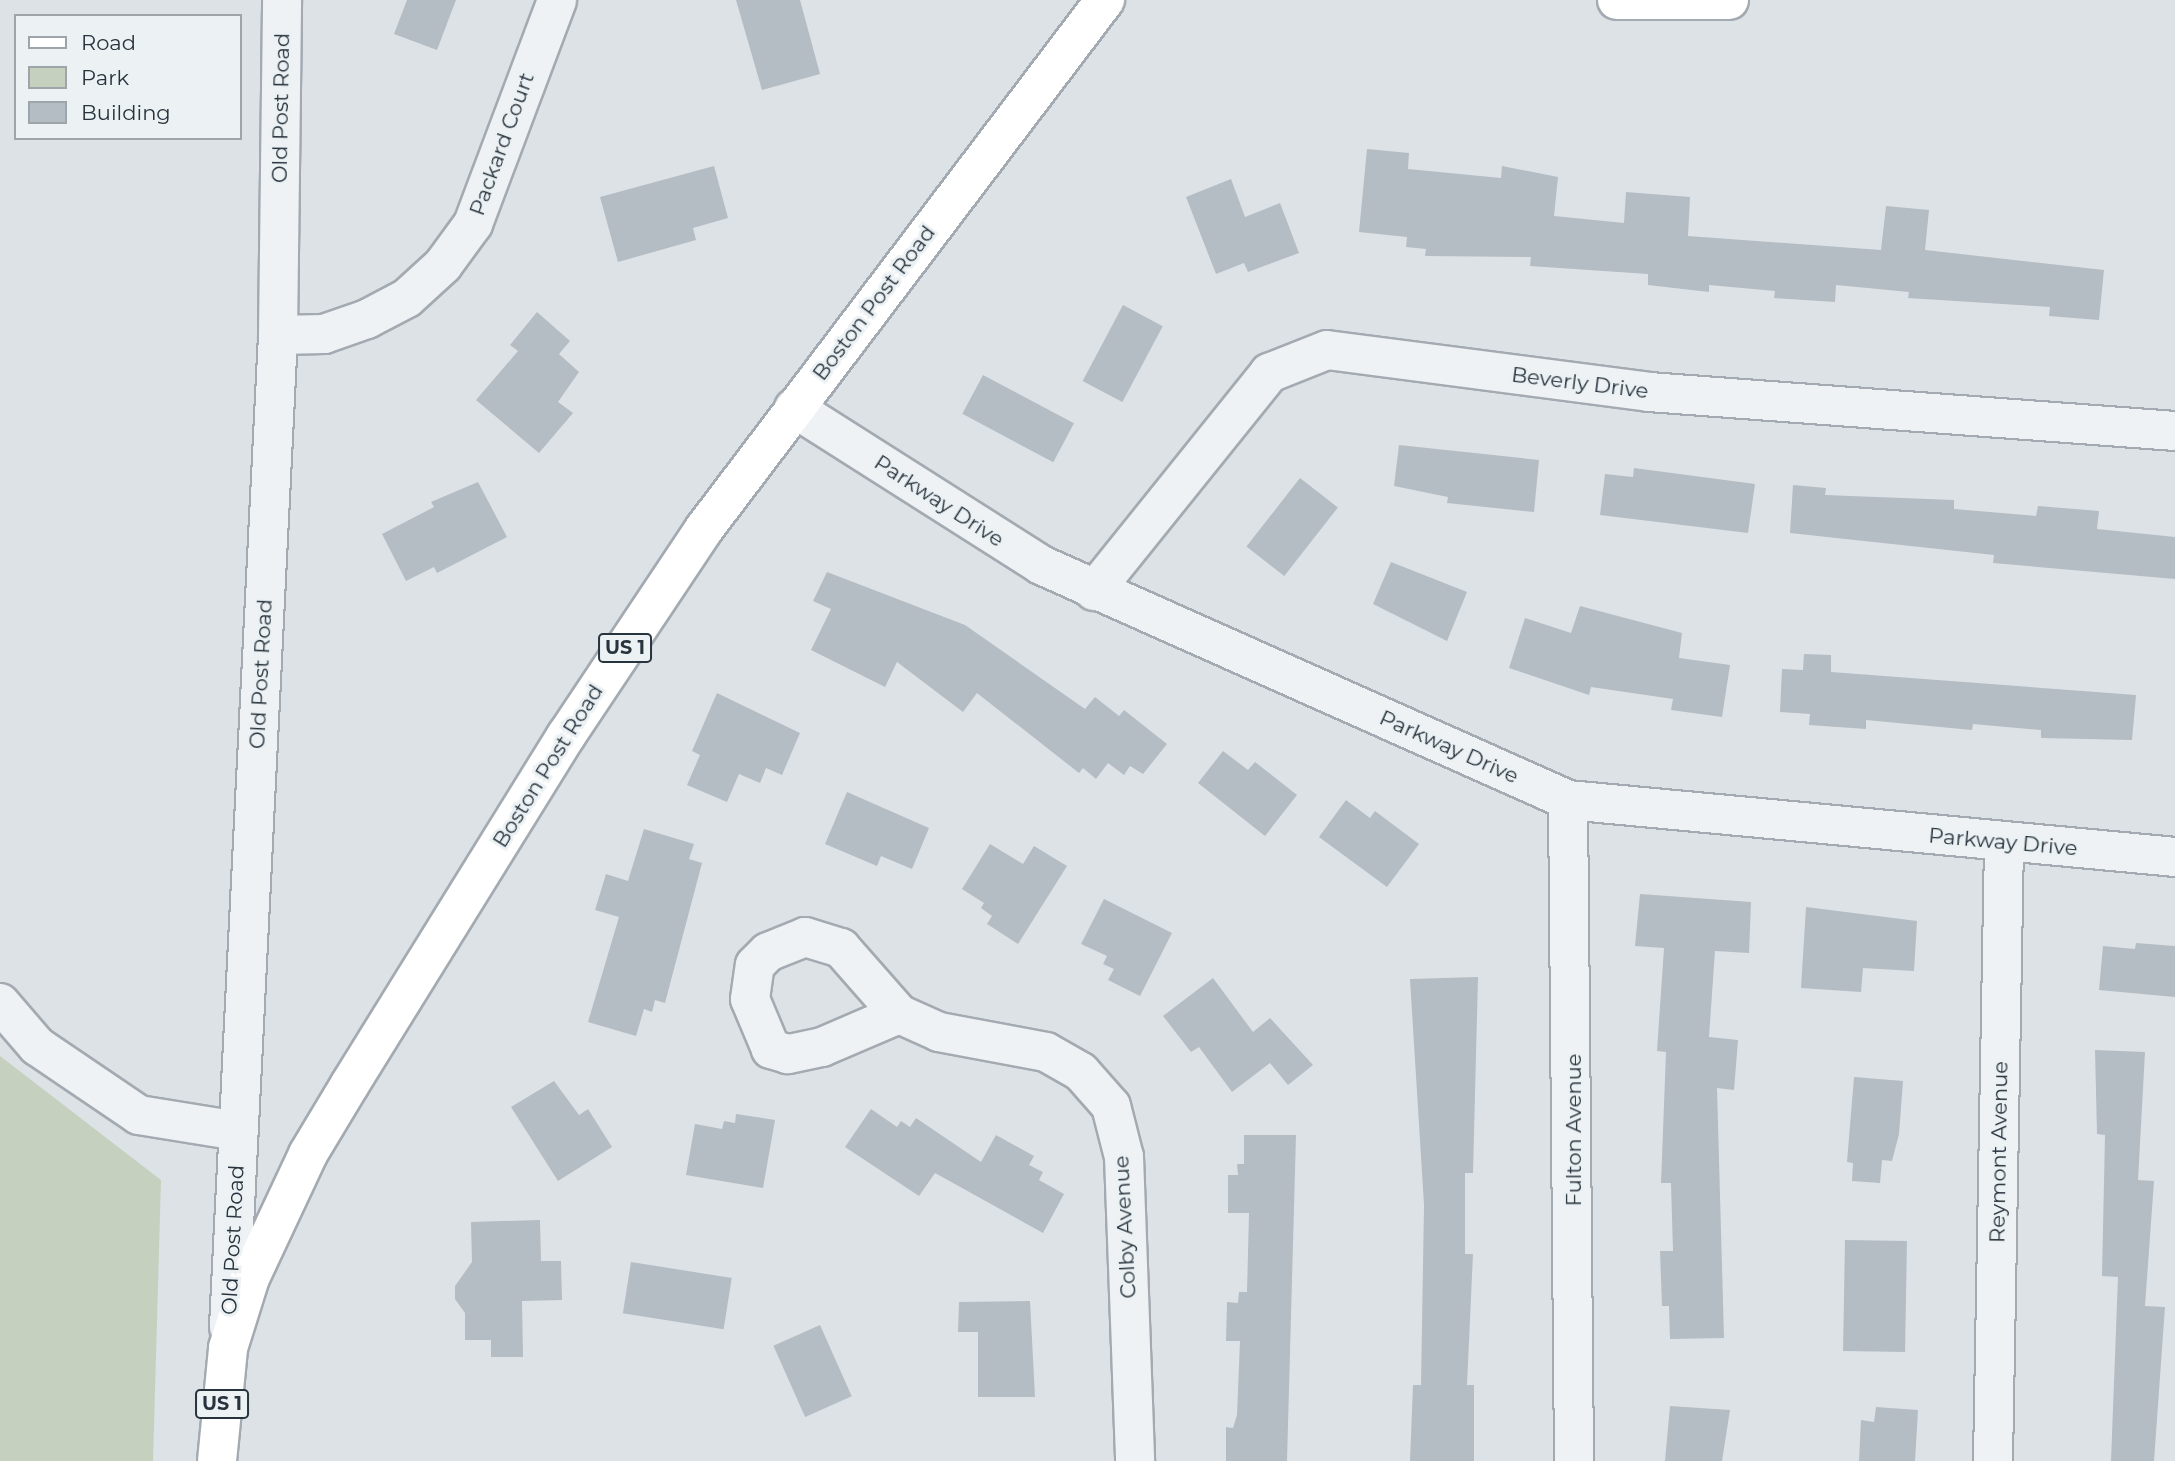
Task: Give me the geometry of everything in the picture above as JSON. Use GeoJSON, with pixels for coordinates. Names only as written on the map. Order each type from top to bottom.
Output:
{"type":"FeatureCollection","features":[{"type":"Feature","properties":{"kind":"main road","name":"Boston Post Road"},"geometry":{"type":"LineString","coordinates":[[218,1461],[228,1348],[275,1217],[349,1084],[566,736],[794,408],[1105,0]]}},
{"type":"Feature","properties":{"kind":"main road"},"geometry":{"type":"LineString","coordinates":[[1617,0],[1729,0]]}},
{"type":"Feature","properties":{"kind":"street","name":"Old Post Road"},"geometry":{"type":"LineString","coordinates":[[228,1348],[278,335],[282,0]]}},
{"type":"Feature","properties":{"kind":"street","name":"Packard Court"},"geometry":{"type":"LineString","coordinates":[[278,335],[324,334],[367,319],[407,298],[443,265],[473,224],[557,0]]}},
{"type":"Feature","properties":{"kind":"street","name":"Beverly Drive"},"geometry":{"type":"LineString","coordinates":[[1094,591],[1269,373],[1327,351],[1649,392],[2175,431]]}},
{"type":"Feature","properties":{"kind":"street","name":"Parkway Drive"},"geometry":{"type":"LineString","coordinates":[[794,408],[988,533],[1094,591],[1568,800],[2175,857]]}},
{"type":"Feature","properties":{"kind":"street","name":"Fulton Avenue"},"geometry":{"type":"LineString","coordinates":[[1568,800],[1574,1461]]}},
{"type":"Feature","properties":{"kind":"street","name":"Reymont Avenue"},"geometry":{"type":"LineString","coordinates":[[1993,1461],[2004,842]]}},
{"type":"Feature","properties":{"kind":"street"},"geometry":{"type":"LineString","coordinates":[[0,1003],[37,1046],[139,1115],[238,1131]]}},
{"type":"Feature","properties":{"kind":"street","name":"Colby Avenue"},"geometry":{"type":"LineString","coordinates":[[899,1014],[939,1031],[1046,1052],[1081,1072],[1111,1105],[1124,1157],[1135,1461]]}},
{"type":"Feature","properties":{"kind":"green space"},"geometry":{"type":"Polygon","coordinates":[[[0,1056],[161,1180],[153,1461],[0,1461],[0,1056]]]}},
{"type":"Feature","properties":{"kind":"building"},"geometry":{"type":"Polygon","coordinates":[[[407,0],[456,0],[437,50],[394,34],[407,0]]]}},
{"type":"Feature","properties":{"kind":"building"},"geometry":{"type":"Polygon","coordinates":[[[736,0],[800,0],[820,74],[762,90],[736,0]]]}},
{"type":"Feature","properties":{"kind":"building"},"geometry":{"type":"Polygon","coordinates":[[[1367,149],[1409,153],[1408,169],[1501,178],[1502,166],[1558,177],[1554,216],[1624,223],[1626,192],[1690,197],[1688,236],[1881,250],[1886,206],[1929,210],[1925,250],[2104,270],[2099,320],[2049,316],[2050,307],[1908,298],[1909,292],[1836,285],[1835,302],[1774,298],[1775,291],[1709,285],[1709,292],[1648,285],[1648,274],[1530,266],[1531,257],[1425,256],[1426,249],[1406,247],[1407,237],[1359,232],[1367,149]]]}},
{"type":"Feature","properties":{"kind":"building"},"geometry":{"type":"Polygon","coordinates":[[[714,166],[728,218],[693,228],[696,240],[618,262],[600,197],[714,166]]]}},
{"type":"Feature","properties":{"kind":"building"},"geometry":{"type":"Polygon","coordinates":[[[1231,179],[1245,217],[1280,203],[1299,253],[1248,272],[1244,263],[1216,274],[1186,197],[1231,179]]]}},
{"type":"Feature","properties":{"kind":"building"},"geometry":{"type":"Polygon","coordinates":[[[1123,305],[1163,326],[1122,402],[1083,381],[1123,305]]]}},
{"type":"Feature","properties":{"kind":"building"},"geometry":{"type":"Polygon","coordinates":[[[537,312],[570,341],[559,354],[579,372],[558,402],[573,413],[539,453],[476,400],[518,351],[510,345],[537,312]]]}},
{"type":"Feature","properties":{"kind":"building"},"geometry":{"type":"Polygon","coordinates":[[[983,375],[1074,423],[1053,462],[962,414],[983,375]]]}},
{"type":"Feature","properties":{"kind":"building"},"geometry":{"type":"Polygon","coordinates":[[[1399,445],[1539,460],[1534,512],[1447,503],[1448,497],[1394,486],[1399,445]]]}},
{"type":"Feature","properties":{"kind":"building"},"geometry":{"type":"Polygon","coordinates":[[[1634,468],[1755,484],[1748,533],[1600,515],[1605,474],[1633,477],[1634,468]]]}},
{"type":"Feature","properties":{"kind":"building"},"geometry":{"type":"Polygon","coordinates":[[[1300,478],[1338,508],[1284,576],[1246,547],[1300,478]]]}},
{"type":"Feature","properties":{"kind":"building"},"geometry":{"type":"Polygon","coordinates":[[[478,482],[507,537],[437,573],[434,567],[406,581],[382,534],[434,507],[431,502],[478,482]]]}},
{"type":"Feature","properties":{"kind":"building"},"geometry":{"type":"Polygon","coordinates":[[[1793,485],[1826,488],[1825,495],[1954,500],[1954,509],[2036,516],[2038,506],[2099,511],[2097,529],[2175,537],[2175,579],[1993,563],[1994,555],[1790,533],[1793,485]]]}},
{"type":"Feature","properties":{"kind":"building"},"geometry":{"type":"Polygon","coordinates":[[[1391,562],[1467,592],[1447,641],[1373,604],[1391,562]]]}},
{"type":"Feature","properties":{"kind":"building"},"geometry":{"type":"Polygon","coordinates":[[[827,572],[965,625],[1085,709],[1095,697],[1119,716],[1124,710],[1167,744],[1143,774],[1130,766],[1124,775],[1108,763],[1096,779],[1083,768],[1079,773],[977,693],[963,712],[897,662],[885,687],[811,650],[831,609],[813,601],[827,572]]]}},
{"type":"Feature","properties":{"kind":"building"},"geometry":{"type":"Polygon","coordinates":[[[1580,606],[1682,633],[1679,658],[1730,665],[1722,717],[1671,710],[1673,699],[1591,687],[1589,695],[1509,668],[1525,618],[1571,633],[1580,606]]]}},
{"type":"Feature","properties":{"kind":"building"},"geometry":{"type":"Polygon","coordinates":[[[1804,654],[1831,655],[1831,672],[2136,695],[2132,740],[2041,738],[2041,730],[1973,724],[1972,730],[1866,720],[1866,729],[1809,725],[1810,714],[1780,712],[1782,669],[1803,670],[1804,654]]]}},
{"type":"Feature","properties":{"kind":"building"},"geometry":{"type":"Polygon","coordinates":[[[717,693],[800,733],[782,775],[766,768],[760,783],[739,774],[727,802],[687,785],[700,755],[692,751],[717,693]]]}},
{"type":"Feature","properties":{"kind":"building"},"geometry":{"type":"Polygon","coordinates":[[[1223,751],[1248,770],[1255,762],[1297,795],[1265,836],[1198,783],[1223,751]]]}},
{"type":"Feature","properties":{"kind":"building"},"geometry":{"type":"Polygon","coordinates":[[[847,792],[929,828],[912,869],[881,856],[877,866],[825,844],[847,792]]]}},
{"type":"Feature","properties":{"kind":"building"},"geometry":{"type":"Polygon","coordinates":[[[1346,800],[1370,818],[1375,811],[1419,844],[1387,887],[1319,837],[1346,800]]]}},
{"type":"Feature","properties":{"kind":"building"},"geometry":{"type":"Polygon","coordinates":[[[644,829],[694,844],[689,859],[702,863],[665,1003],[655,1000],[652,1012],[644,1009],[636,1036],[588,1022],[619,917],[595,910],[606,874],[628,881],[644,829]]]}},
{"type":"Feature","properties":{"kind":"building"},"geometry":{"type":"Polygon","coordinates":[[[990,844],[1023,864],[1034,846],[1067,866],[1018,944],[987,924],[992,916],[981,908],[984,903],[962,889],[990,844]]]}},
{"type":"Feature","properties":{"kind":"building"},"geometry":{"type":"Polygon","coordinates":[[[1640,894],[1751,902],[1749,953],[1715,951],[1709,1037],[1738,1040],[1734,1090],[1717,1088],[1724,1338],[1670,1339],[1669,1306],[1662,1306],[1660,1251],[1673,1251],[1671,1183],[1661,1183],[1666,1052],[1657,1051],[1664,948],[1635,946],[1640,894]]]}},
{"type":"Feature","properties":{"kind":"building"},"geometry":{"type":"Polygon","coordinates":[[[1104,899],[1172,933],[1140,996],[1108,980],[1114,969],[1103,964],[1107,956],[1081,944],[1104,899]]]}},
{"type":"Feature","properties":{"kind":"building"},"geometry":{"type":"Polygon","coordinates":[[[1806,907],[1917,921],[1914,971],[1863,968],[1861,992],[1801,988],[1806,907]]]}},
{"type":"Feature","properties":{"kind":"building"},"geometry":{"type":"Polygon","coordinates":[[[2136,943],[2175,946],[2175,997],[2099,990],[2103,946],[2135,949],[2136,943]]]}},
{"type":"Feature","properties":{"kind":"building"},"geometry":{"type":"Polygon","coordinates":[[[1478,977],[1473,1173],[1465,1173],[1465,1254],[1473,1254],[1467,1385],[1474,1385],[1474,1461],[1410,1461],[1413,1385],[1421,1385],[1424,1205],[1410,979],[1478,977]]]}},
{"type":"Feature","properties":{"kind":"building"},"geometry":{"type":"Polygon","coordinates":[[[1213,978],[1253,1032],[1270,1018],[1313,1065],[1288,1085],[1270,1063],[1232,1092],[1199,1047],[1191,1052],[1163,1016],[1213,978]]]}},
{"type":"Feature","properties":{"kind":"building"},"geometry":{"type":"Polygon","coordinates":[[[2095,1050],[2145,1052],[2138,1180],[2154,1181],[2145,1306],[2165,1307],[2154,1461],[2111,1461],[2118,1277],[2102,1276],[2105,1135],[2097,1134],[2095,1050]]]}},
{"type":"Feature","properties":{"kind":"building"},"geometry":{"type":"Polygon","coordinates":[[[1854,1077],[1903,1081],[1899,1134],[1892,1161],[1882,1160],[1880,1183],[1852,1181],[1853,1163],[1847,1162],[1854,1077]]]}},
{"type":"Feature","properties":{"kind":"building"},"geometry":{"type":"Polygon","coordinates":[[[554,1081],[579,1115],[588,1109],[612,1147],[558,1181],[511,1107],[554,1081]]]}},
{"type":"Feature","properties":{"kind":"building"},"geometry":{"type":"Polygon","coordinates":[[[871,1109],[897,1127],[901,1121],[910,1127],[916,1118],[981,1162],[996,1135],[1034,1156],[1029,1165],[1043,1172],[1039,1180],[1064,1194],[1043,1233],[935,1173],[919,1196],[845,1147],[871,1109]]]}},
{"type":"Feature","properties":{"kind":"building"},"geometry":{"type":"Polygon","coordinates":[[[736,1114],[775,1120],[763,1188],[686,1175],[695,1124],[722,1129],[724,1121],[735,1123],[736,1114]]]}},
{"type":"Feature","properties":{"kind":"building"},"geometry":{"type":"Polygon","coordinates":[[[1244,1135],[1296,1135],[1287,1461],[1226,1461],[1226,1427],[1233,1428],[1237,1415],[1240,1341],[1226,1341],[1227,1302],[1238,1303],[1239,1292],[1247,1292],[1249,1213],[1228,1213],[1228,1175],[1238,1175],[1237,1164],[1244,1164],[1244,1135]]]}},
{"type":"Feature","properties":{"kind":"building"},"geometry":{"type":"Polygon","coordinates":[[[540,1220],[541,1261],[561,1261],[562,1300],[522,1301],[523,1357],[491,1357],[491,1340],[465,1340],[465,1313],[455,1299],[455,1286],[472,1262],[471,1222],[540,1220]]]}},
{"type":"Feature","properties":{"kind":"building"},"geometry":{"type":"Polygon","coordinates":[[[1845,1240],[1907,1241],[1905,1352],[1843,1351],[1845,1240]]]}},
{"type":"Feature","properties":{"kind":"building"},"geometry":{"type":"Polygon","coordinates":[[[631,1262],[732,1278],[724,1329],[623,1313],[631,1262]]]}},
{"type":"Feature","properties":{"kind":"building"},"geometry":{"type":"Polygon","coordinates":[[[1030,1301],[1035,1397],[978,1397],[978,1332],[958,1332],[959,1302],[1030,1301]]]}},
{"type":"Feature","properties":{"kind":"building"},"geometry":{"type":"Polygon","coordinates":[[[820,1325],[852,1396],[805,1417],[773,1346],[820,1325]]]}},
{"type":"Feature","properties":{"kind":"building"},"geometry":{"type":"Polygon","coordinates":[[[1670,1406],[1730,1410],[1722,1461],[1665,1461],[1670,1406]]]}},
{"type":"Feature","properties":{"kind":"building"},"geometry":{"type":"Polygon","coordinates":[[[1876,1407],[1918,1410],[1915,1461],[1859,1461],[1861,1420],[1874,1422],[1876,1407]]]}}]}
